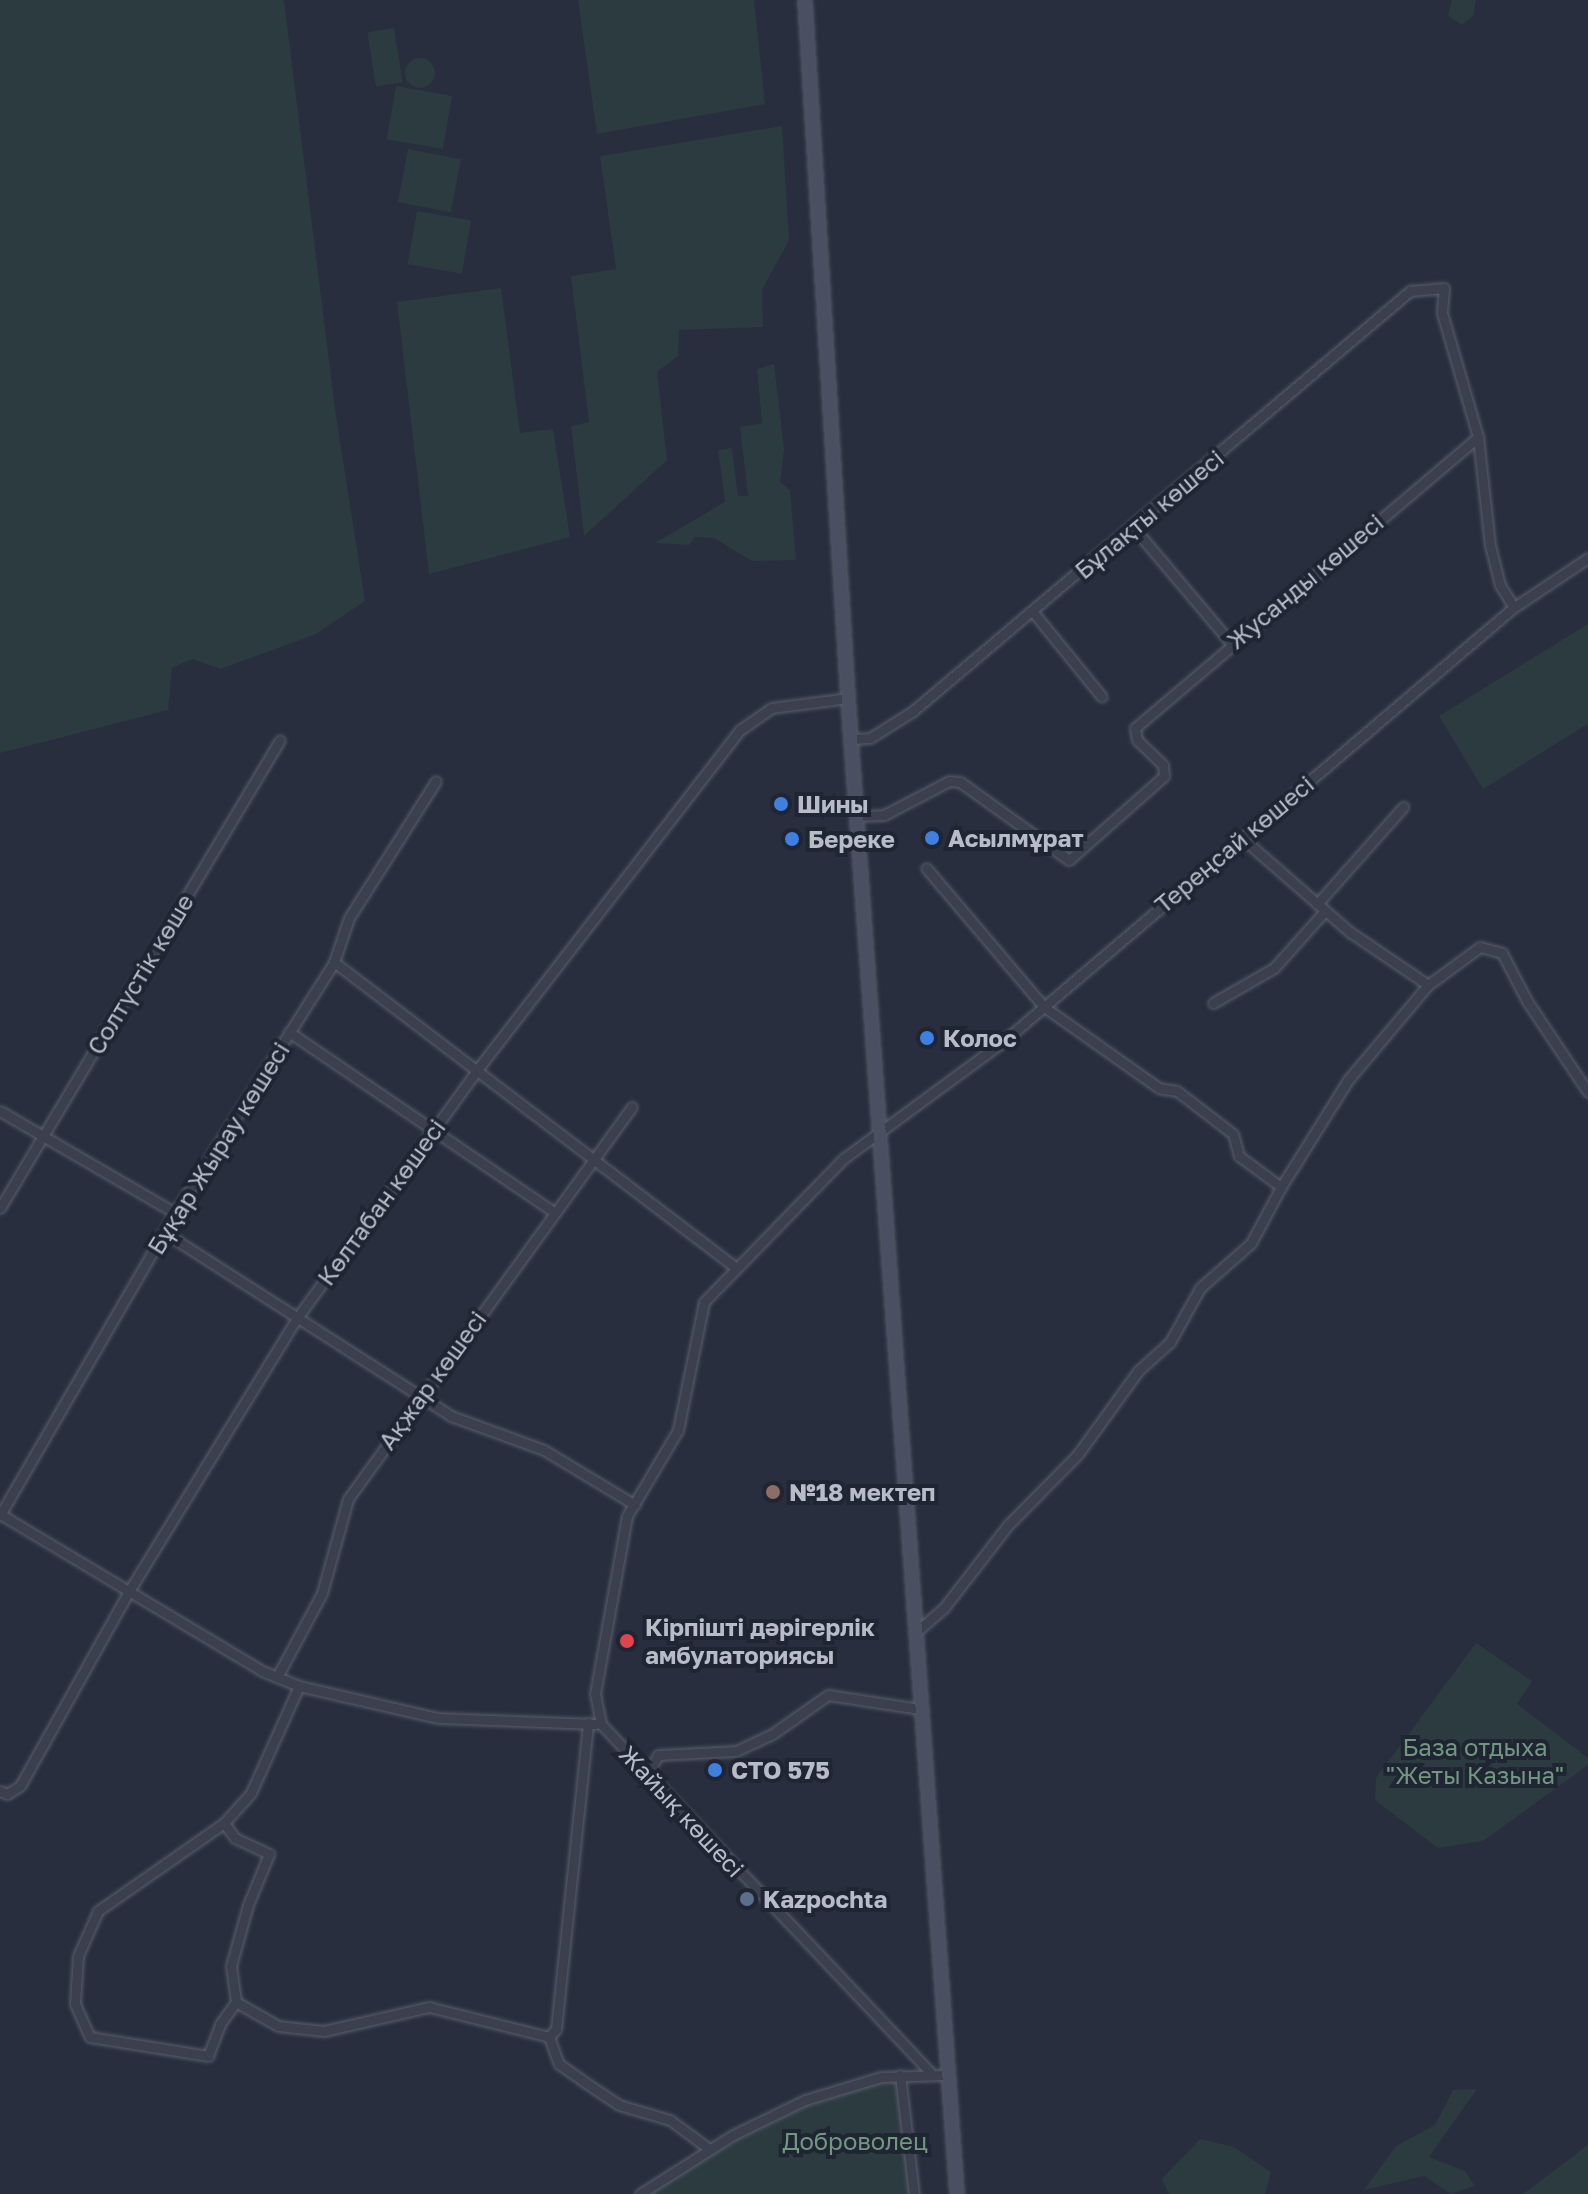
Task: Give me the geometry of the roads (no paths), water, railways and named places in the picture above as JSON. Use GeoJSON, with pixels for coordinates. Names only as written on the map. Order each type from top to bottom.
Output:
{"type":"FeatureCollection","features":[{"type":"Feature","properties":{"kind":"main road"},"geometry":{"type":"LineString","coordinates":[[805,0],[848,698],[859,816],[945,2075],[957,2194]]}},
{"type":"Feature","properties":{"kind":"street","name":"Бұлақты көшесі"},"geometry":{"type":"LineString","coordinates":[[852,739],[870,738],[913,711],[1134,528],[1410,291],[1444,288],[1442,313],[1448,343],[1478,437]]}},
{"type":"Feature","properties":{"kind":"street"},"geometry":{"type":"LineString","coordinates":[[1478,437],[1490,545],[1500,585],[1514,607]]}},
{"type":"Feature","properties":{"kind":"street","name":"Жусанды көшесі"},"geometry":{"type":"LineString","coordinates":[[859,816],[884,815],[949,781],[960,782],[1065,860],[1165,772],[1137,740],[1135,728],[1231,643],[1478,437]]}},
{"type":"Feature","properties":{"kind":"street"},"geometry":{"type":"LineString","coordinates":[[1134,528],[1231,643]]}},
{"type":"Feature","properties":{"kind":"street","name":"Тереңсай көшесі"},"geometry":{"type":"LineString","coordinates":[[601,1724],[595,1694],[627,1516],[678,1430],[704,1302],[843,1159],[1044,1007],[1514,607],[1588,558]]}},
{"type":"Feature","properties":{"kind":"street"},"geometry":{"type":"LineString","coordinates":[[1033,612],[1102,697]]}},
{"type":"Feature","properties":{"kind":"street","name":"Көлтабан көшесі"},"geometry":{"type":"LineString","coordinates":[[0,1791],[7,1794],[20,1786],[129,1591],[297,1318],[477,1070],[740,730],[771,708],[848,698]]}},
{"type":"Feature","properties":{"kind":"street","name":"Солтүстік көше"},"geometry":{"type":"LineString","coordinates":[[0,1208],[280,740]]}},
{"type":"Feature","properties":{"kind":"street","name":"Бұқар Жырау көшесі"},"geometry":{"type":"LineString","coordinates":[[0,1515],[175,1213],[334,962],[349,918],[436,781]]}},
{"type":"Feature","properties":{"kind":"street"},"geometry":{"type":"LineString","coordinates":[[1213,1003],[1274,968],[1403,807]]}},
{"type":"Feature","properties":{"kind":"street"},"geometry":{"type":"LineString","coordinates":[[1241,837],[1321,907],[1428,985]]}},
{"type":"Feature","properties":{"kind":"street"},"geometry":{"type":"LineString","coordinates":[[926,868],[1044,1007],[1159,1088],[1177,1091],[1233,1134],[1239,1156],[1281,1187]]}},
{"type":"Feature","properties":{"kind":"street"},"geometry":{"type":"LineString","coordinates":[[915,1633],[943,1609],[1008,1525],[1078,1454],[1138,1371],[1170,1342],[1200,1288],[1251,1243],[1281,1187],[1348,1080],[1428,985],[1480,947],[1502,953],[1527,1001],[1588,1092]]}},
{"type":"Feature","properties":{"kind":"street"},"geometry":{"type":"LineString","coordinates":[[334,962],[735,1267]]}},
{"type":"Feature","properties":{"kind":"street"},"geometry":{"type":"LineString","coordinates":[[289,1032],[554,1212]]}},
{"type":"Feature","properties":{"kind":"street","name":"Ақжар көшесі"},"geometry":{"type":"LineString","coordinates":[[277,1677],[322,1593],[348,1499],[418,1396],[632,1107]]}},
{"type":"Feature","properties":{"kind":"street"},"geometry":{"type":"LineString","coordinates":[[0,1111],[175,1213]]}},
{"type":"Feature","properties":{"kind":"street"},"geometry":{"type":"LineString","coordinates":[[165,1233],[451,1416],[544,1450],[635,1505]]}},
{"type":"Feature","properties":{"kind":"street"},"geometry":{"type":"LineString","coordinates":[[0,1515],[277,1677],[299,1686],[438,1718],[601,1724]]}},
{"type":"Feature","properties":{"kind":"street"},"geometry":{"type":"LineString","coordinates":[[224,1823],[235,1838],[269,1854],[248,1905],[231,1966],[236,2002],[220,2024],[208,2056],[90,2037],[75,2004],[78,1956],[98,1911],[224,1823],[251,1793],[299,1686]]}},
{"type":"Feature","properties":{"kind":"street"},"geometry":{"type":"LineString","coordinates":[[646,1776],[658,1755],[736,1751],[771,1735],[828,1695],[920,1709]]}},
{"type":"Feature","properties":{"kind":"street"},"geometry":{"type":"LineString","coordinates":[[549,2037],[556,2029],[588,1723]]}},
{"type":"Feature","properties":{"kind":"street","name":"Жайық көшесі"},"geometry":{"type":"LineString","coordinates":[[601,1724],[646,1776],[930,2072]]}},
{"type":"Feature","properties":{"kind":"street"},"geometry":{"type":"LineString","coordinates":[[236,2002],[278,2026],[324,2031],[429,2007],[549,2037]]}},
{"type":"Feature","properties":{"kind":"street"},"geometry":{"type":"LineString","coordinates":[[549,2037],[559,2064],[583,2081],[619,2105],[670,2120],[709,2149]]}},
{"type":"Feature","properties":{"kind":"street"},"geometry":{"type":"LineString","coordinates":[[640,2194],[709,2149],[805,2100],[900,2075],[930,2072],[945,2075]]}},
{"type":"Feature","properties":{"kind":"street"},"geometry":{"type":"LineString","coordinates":[[900,2075],[914,2194]]}},
{"type":"Feature","properties":{"kind":"place","name":"Шины"},"geometry":{"type":"Point","coordinates":[781,804]}},
{"type":"Feature","properties":{"kind":"place","name":"Асылмұрат"},"geometry":{"type":"Point","coordinates":[932,838]}},
{"type":"Feature","properties":{"kind":"place","name":"Береке"},"geometry":{"type":"Point","coordinates":[792,839]}},
{"type":"Feature","properties":{"kind":"place","name":"Колос"},"geometry":{"type":"Point","coordinates":[927,1038]}},
{"type":"Feature","properties":{"kind":"place","name":"№18 мектеп"},"geometry":{"type":"Point","coordinates":[773,1492]}},
{"type":"Feature","properties":{"kind":"place","name":"Кірпішті дәрігерлік амбулаториясы"},"geometry":{"type":"Point","coordinates":[627,1641]}},
{"type":"Feature","properties":{"kind":"place","name":"СТО 575"},"geometry":{"type":"Point","coordinates":[715,1770]}},
{"type":"Feature","properties":{"kind":"place","name":"Kazpochta"},"geometry":{"type":"Point","coordinates":[747,1899]}},
{"type":"Feature","properties":{"kind":"park label","name":"База отдыха \"Жеты Казына\""},"geometry":{"type":"Point","coordinates":[1475,1761]}},
{"type":"Feature","properties":{"kind":"park label","name":"Доброволец"},"geometry":{"type":"Point","coordinates":[855,2141]}}]}
